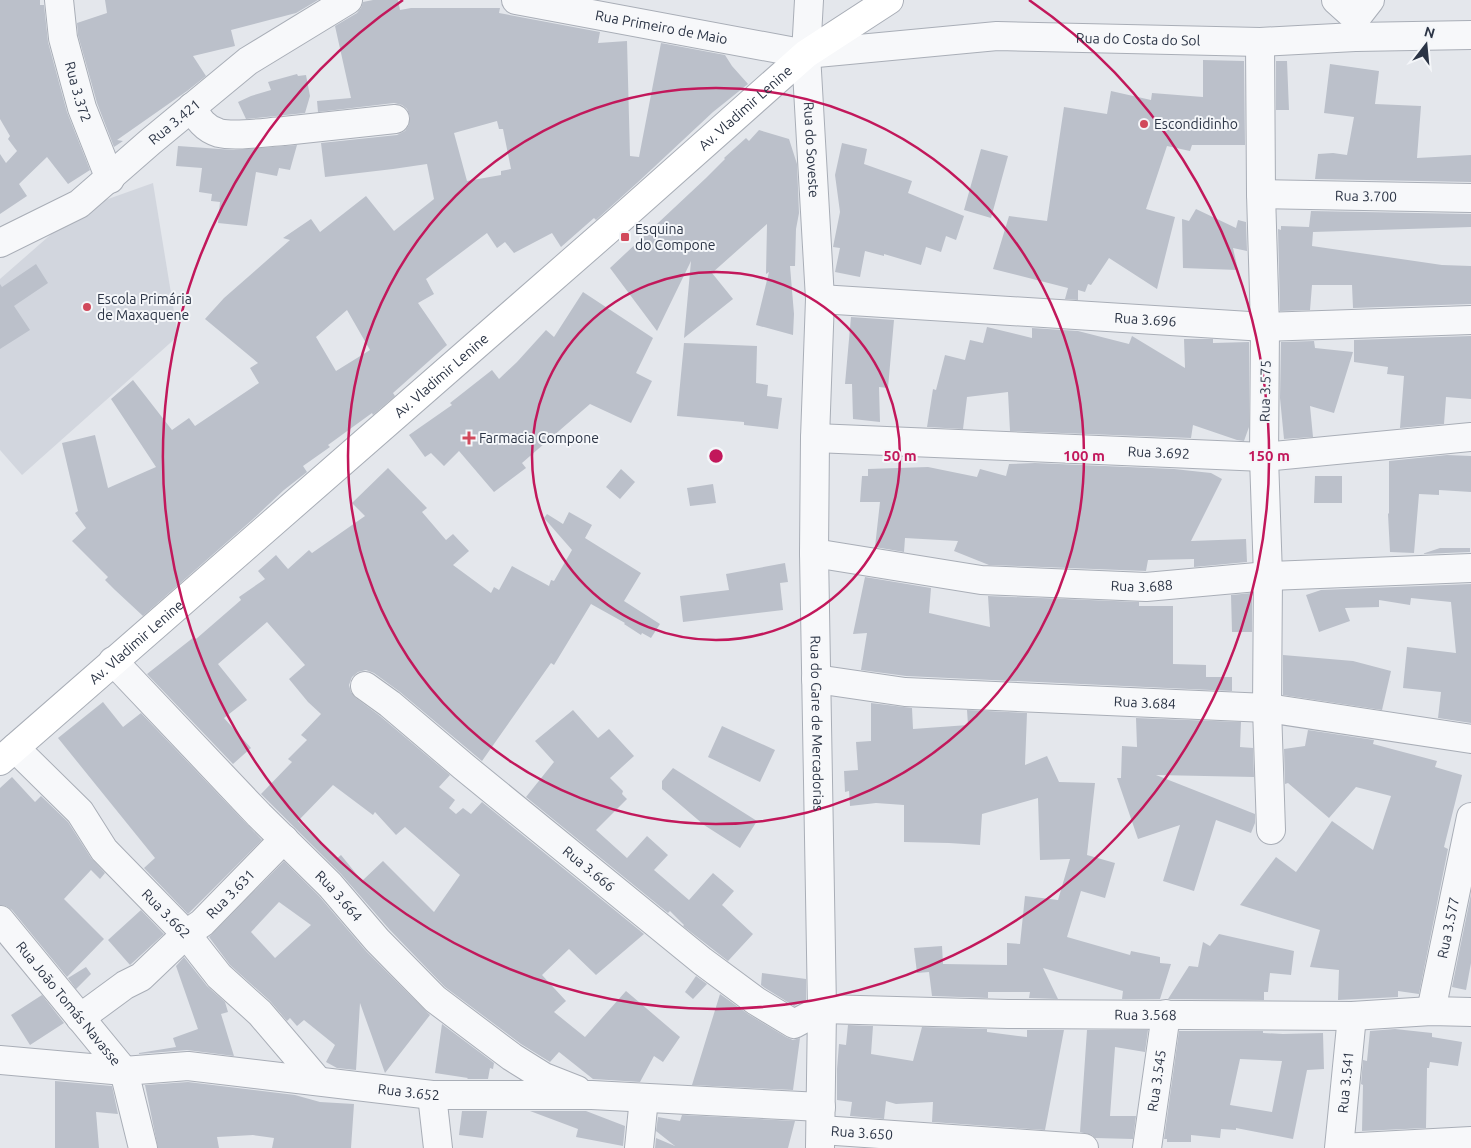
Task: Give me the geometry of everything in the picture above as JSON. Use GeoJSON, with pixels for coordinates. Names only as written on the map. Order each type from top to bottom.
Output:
{"type":"FeatureCollection","features":[{"type":"Feature","properties":{"kind":"main road","name":"Av. Vladimir Lenine"},"geometry":{"type":"LineString","coordinates":[[7,754],[617,222],[806,54],[889,0]]}},
{"type":"Feature","properties":{"kind":"street","name":"Rua 3.372"},"geometry":{"type":"LineString","coordinates":[[59,0],[63,38],[82,108],[110,178]]}},
{"type":"Feature","properties":{"kind":"street","name":"Rua 3.421"},"geometry":{"type":"LineString","coordinates":[[0,243],[79,204],[248,61],[348,0]]}},
{"type":"Feature","properties":{"kind":"street","name":"Rua Primeiro de Maio"},"geometry":{"type":"LineString","coordinates":[[516,0],[806,54]]}},
{"type":"Feature","properties":{"kind":"street","name":"Rua do Soveste"},"geometry":{"type":"LineString","coordinates":[[809,0],[806,54],[820,299]]}},
{"type":"Feature","properties":{"kind":"street"},"geometry":{"type":"LineString","coordinates":[[1336,0],[1360,18]]}},
{"type":"Feature","properties":{"kind":"street","name":"Rua do Costa do Sol"},"geometry":{"type":"LineString","coordinates":[[806,54],[997,36],[1260,42],[1360,18],[1471,35]]}},
{"type":"Feature","properties":{"kind":"street","name":"Rua 3.575"},"geometry":{"type":"LineString","coordinates":[[1260,42],[1266,327],[1264,457],[1268,576],[1267,708],[1271,830]]}},
{"type":"Feature","properties":{"kind":"street"},"geometry":{"type":"LineString","coordinates":[[192,107],[198,120],[208,128],[219,133],[232,134],[263,133],[394,119]]}},
{"type":"Feature","properties":{"kind":"street","name":"Rua 3.700"},"geometry":{"type":"LineString","coordinates":[[1262,194],[1471,198]]}},
{"type":"Feature","properties":{"kind":"street","name":"Rua 3.696"},"geometry":{"type":"LineString","coordinates":[[820,299],[1266,327],[1471,320]]}},
{"type":"Feature","properties":{"kind":"street","name":"Rua do Gare de Mercadorias"},"geometry":{"type":"LineString","coordinates":[[820,299],[815,438],[814,553],[822,1009],[821,1128]]}},
{"type":"Feature","properties":{"kind":"street","name":"Rua 3.692"},"geometry":{"type":"LineString","coordinates":[[815,438],[1264,457],[1471,436]]}},
{"type":"Feature","properties":{"kind":"street","name":"Rua 3.688"},"geometry":{"type":"LineString","coordinates":[[814,553],[981,580],[1146,587],[1268,576],[1471,568]]}},
{"type":"Feature","properties":{"kind":"street","name":"Rua 3.664"},"geometry":{"type":"LineString","coordinates":[[113,662],[330,885],[377,940],[435,999],[512,1057],[544,1077],[592,1095]]}},
{"type":"Feature","properties":{"kind":"street","name":"Rua 3.684"},"geometry":{"type":"LineString","coordinates":[[816,679],[905,692],[1267,708],[1471,739]]}},
{"type":"Feature","properties":{"kind":"street","name":"Rua 3.666"},"geometry":{"type":"LineString","coordinates":[[365,686],[390,704],[702,961],[756,1001],[794,1024],[822,1009]]}},
{"type":"Feature","properties":{"kind":"street","name":"Rua 3.662"},"geometry":{"type":"LineString","coordinates":[[7,754],[80,812],[104,850],[186,934],[219,976],[260,1014],[318,1081]]}},
{"type":"Feature","properties":{"kind":"street","name":"Rua 3.577"},"geometry":{"type":"LineString","coordinates":[[1432,1010],[1471,816]]}},
{"type":"Feature","properties":{"kind":"street","name":"Rua 3.631"},"geometry":{"type":"LineString","coordinates":[[80,1018],[125,985],[141,977],[186,934],[202,923],[284,839]]}},
{"type":"Feature","properties":{"kind":"street","name":"Rua João Tomás Navasse"},"geometry":{"type":"LineString","coordinates":[[0,920],[124,1071],[143,1148]]}},
{"type":"Feature","properties":{"kind":"street","name":"Rua 3.568"},"geometry":{"type":"LineString","coordinates":[[822,1009],[1008,1014],[1352,1016],[1432,1010],[1471,1012]]}},
{"type":"Feature","properties":{"kind":"street","name":"Rua 3.545"},"geometry":{"type":"LineString","coordinates":[[1147,1148],[1166,1014]]}},
{"type":"Feature","properties":{"kind":"street","name":"Rua 3.541"},"geometry":{"type":"LineString","coordinates":[[1340,1148],[1352,1016]]}},
{"type":"Feature","properties":{"kind":"street","name":"Rua 3.652"},"geometry":{"type":"LineString","coordinates":[[0,1060],[124,1071],[188,1066],[432,1095],[592,1095],[644,1098],[821,1128]]}},
{"type":"Feature","properties":{"kind":"street"},"geometry":{"type":"LineString","coordinates":[[432,1095],[438,1148]]}},
{"type":"Feature","properties":{"kind":"street"},"geometry":{"type":"LineString","coordinates":[[639,1148],[644,1098]]}},
{"type":"Feature","properties":{"kind":"street","name":"Rua 3.650"},"geometry":{"type":"LineString","coordinates":[[821,1128],[1084,1148]]}},
{"type":"Feature","properties":{"kind":"street"},"geometry":{"type":"LineString","coordinates":[[1340,1148],[1471,1141]]}},
{"type":"Feature","properties":{"kind":"shaded area","name":"Escola Primária de Maxaquene"},"geometry":{"type":"Polygon","coordinates":[[[153,183],[178,336],[22,475],[0,450],[0,279],[80,209],[153,183]]]}},
{"type":"Feature","properties":{"kind":"building"},"geometry":{"type":"Polygon","coordinates":[[[0,0],[40,0],[40,5],[44,5],[48,42],[67,112],[90,170],[68,184],[47,157],[19,184],[27,196],[0,214],[0,154],[6,163],[17,151],[8,139],[10,136],[0,119],[0,0]]]}},
{"type":"Feature","properties":{"kind":"building"},"geometry":{"type":"Polygon","coordinates":[[[105,0],[318,0],[296,13],[231,30],[235,46],[193,56],[206,76],[117,140],[123,141],[114,147],[97,103],[78,35],[77,23],[107,13],[105,0]]]}},
{"type":"Feature","properties":{"kind":"building"},"geometry":{"type":"Polygon","coordinates":[[[398,0],[400,10],[411,8],[500,8],[499,13],[600,32],[598,43],[627,41],[630,156],[639,157],[661,43],[725,55],[748,84],[713,112],[596,220],[594,218],[561,247],[552,233],[514,253],[505,242],[497,248],[487,233],[426,279],[434,294],[418,303],[447,345],[393,393],[395,396],[373,415],[372,413],[328,445],[330,447],[303,466],[307,472],[284,490],[143,616],[105,580],[108,577],[72,541],[86,528],[75,513],[78,511],[62,443],[95,435],[108,488],[156,467],[111,399],[133,380],[172,430],[189,418],[195,426],[259,383],[250,368],[258,363],[205,319],[224,298],[290,240],[283,238],[311,219],[320,232],[366,196],[394,231],[434,199],[427,164],[325,177],[321,143],[397,135],[405,131],[409,125],[410,117],[407,109],[402,105],[394,103],[318,112],[317,101],[351,98],[335,26],[357,13],[363,2],[398,0]],[[497,121],[454,133],[467,181],[501,175],[501,171],[511,169],[503,129],[499,129],[497,121]],[[347,310],[316,337],[336,371],[370,350],[347,310]]]}},
{"type":"Feature","properties":{"kind":"building"},"geometry":{"type":"Polygon","coordinates":[[[1203,60],[1244,61],[1245,145],[1192,145],[1190,151],[1167,146],[1146,209],[1175,217],[1157,289],[1109,258],[1091,285],[1088,284],[1085,292],[1078,290],[1078,300],[1065,299],[1068,288],[993,269],[1009,216],[1047,221],[1064,107],[1107,114],[1111,91],[1151,100],[1152,93],[1203,97],[1203,60]]]}},
{"type":"Feature","properties":{"kind":"building"},"geometry":{"type":"Polygon","coordinates":[[[1276,61],[1287,61],[1289,110],[1276,110],[1276,61]]]}},
{"type":"Feature","properties":{"kind":"building"},"geometry":{"type":"Polygon","coordinates":[[[1330,64],[1379,71],[1375,104],[1421,106],[1417,158],[1471,155],[1471,182],[1315,179],[1318,154],[1333,153],[1347,155],[1354,117],[1324,113],[1330,64]]]}},
{"type":"Feature","properties":{"kind":"building"},"geometry":{"type":"Polygon","coordinates":[[[297,74],[298,76],[306,75],[310,96],[305,113],[246,119],[238,102],[271,90],[268,82],[297,74]]]}},
{"type":"Feature","properties":{"kind":"building"},"geometry":{"type":"Polygon","coordinates":[[[759,130],[789,139],[797,164],[799,213],[796,229],[795,266],[790,266],[794,314],[793,335],[756,325],[769,272],[766,274],[767,224],[712,273],[733,299],[684,338],[691,261],[657,331],[610,268],[706,178],[724,158],[746,138],[749,141],[759,130]]]}},
{"type":"Feature","properties":{"kind":"building"},"geometry":{"type":"Polygon","coordinates":[[[842,143],[867,149],[864,164],[912,181],[908,193],[964,216],[956,240],[946,236],[941,252],[926,247],[921,265],[884,254],[884,256],[865,251],[860,277],[835,272],[840,248],[833,247],[840,212],[835,175],[842,143]]]}},
{"type":"Feature","properties":{"kind":"building"},"geometry":{"type":"Polygon","coordinates":[[[297,145],[290,170],[279,168],[277,176],[256,172],[247,226],[218,223],[220,202],[211,201],[212,194],[199,192],[202,168],[176,166],[178,146],[234,150],[297,145]]]}},
{"type":"Feature","properties":{"kind":"building"},"geometry":{"type":"Polygon","coordinates":[[[981,149],[1008,156],[991,218],[964,210],[981,149]]]}},
{"type":"Feature","properties":{"kind":"building"},"geometry":{"type":"Polygon","coordinates":[[[1196,209],[1236,228],[1238,220],[1246,222],[1247,251],[1233,248],[1238,270],[1183,268],[1182,219],[1189,221],[1196,209]]]}},
{"type":"Feature","properties":{"kind":"building"},"geometry":{"type":"Polygon","coordinates":[[[1311,211],[1471,214],[1471,227],[1313,232],[1312,246],[1442,265],[1471,266],[1471,304],[1353,308],[1352,285],[1312,285],[1310,310],[1280,311],[1278,229],[1281,230],[1281,226],[1309,227],[1311,211]]]}},
{"type":"Feature","properties":{"kind":"building"},"geometry":{"type":"Polygon","coordinates":[[[36,264],[48,283],[14,306],[30,330],[0,349],[0,284],[2,287],[36,264]]]}},
{"type":"Feature","properties":{"kind":"building"},"geometry":{"type":"Polygon","coordinates":[[[583,292],[653,338],[636,373],[652,381],[631,423],[590,404],[522,463],[526,468],[494,492],[459,451],[444,466],[431,453],[425,457],[409,435],[452,405],[450,403],[492,370],[499,379],[546,330],[554,337],[583,292]]]}},
{"type":"Feature","properties":{"kind":"building"},"geometry":{"type":"Polygon","coordinates":[[[851,317],[894,320],[888,388],[879,387],[880,422],[853,419],[852,384],[845,384],[851,317]]]}},
{"type":"Feature","properties":{"kind":"building"},"geometry":{"type":"Polygon","coordinates":[[[987,327],[1032,338],[1032,328],[1078,331],[1129,344],[1132,336],[1185,368],[1184,339],[1213,339],[1213,343],[1249,342],[1249,427],[1244,441],[1193,425],[1191,438],[1010,431],[1008,392],[967,397],[963,429],[927,427],[933,389],[936,390],[945,355],[965,360],[970,340],[983,343],[987,327]]]}},
{"type":"Feature","properties":{"kind":"building"},"geometry":{"type":"Polygon","coordinates":[[[1471,336],[1471,399],[1446,397],[1444,424],[1400,428],[1404,376],[1387,374],[1388,367],[1354,362],[1354,340],[1471,336]]]}},
{"type":"Feature","properties":{"kind":"building"},"geometry":{"type":"Polygon","coordinates":[[[1314,341],[1315,348],[1353,352],[1334,413],[1310,406],[1313,437],[1284,439],[1280,398],[1281,342],[1314,341]]]}},
{"type":"Feature","properties":{"kind":"building"},"geometry":{"type":"Polygon","coordinates":[[[684,343],[757,346],[756,383],[768,385],[767,396],[782,398],[778,429],[744,425],[744,422],[677,416],[684,343]]]}},
{"type":"Feature","properties":{"kind":"building"},"geometry":{"type":"Polygon","coordinates":[[[1447,455],[1471,456],[1471,492],[1439,490],[1439,495],[1419,494],[1414,553],[1390,552],[1388,514],[1389,461],[1447,455]]]}},
{"type":"Feature","properties":{"kind":"building"},"geometry":{"type":"Polygon","coordinates":[[[1035,463],[1174,469],[1211,473],[1222,479],[1191,541],[1246,539],[1247,562],[1194,567],[1194,559],[1148,560],[1146,571],[989,565],[954,551],[958,541],[905,538],[904,552],[875,547],[880,502],[860,502],[862,476],[868,476],[868,469],[928,467],[977,477],[980,469],[1006,476],[1009,464],[1035,463]]]}},
{"type":"Feature","properties":{"kind":"building"},"geometry":{"type":"Polygon","coordinates":[[[388,468],[427,508],[422,512],[446,540],[453,534],[469,551],[453,565],[491,593],[494,587],[499,590],[512,566],[549,586],[551,580],[554,581],[572,550],[544,518],[547,514],[563,524],[569,512],[592,525],[585,538],[641,573],[624,601],[660,624],[651,638],[642,633],[641,635],[625,623],[591,604],[554,665],[551,663],[482,761],[400,692],[374,673],[366,670],[358,672],[352,677],[349,685],[351,692],[356,698],[450,775],[439,787],[455,800],[449,808],[456,814],[463,808],[471,814],[482,802],[644,934],[596,975],[569,949],[542,975],[566,1001],[554,1012],[585,1037],[626,991],[680,1037],[663,1062],[654,1056],[640,1082],[593,1079],[559,1052],[550,1062],[521,1044],[445,987],[389,929],[341,874],[261,794],[292,762],[288,759],[307,740],[301,735],[321,714],[289,679],[305,665],[267,622],[218,664],[247,700],[224,718],[251,748],[233,764],[147,674],[194,637],[196,639],[241,600],[239,597],[265,579],[258,571],[276,555],[288,569],[309,550],[312,553],[365,516],[352,503],[388,468]],[[333,785],[298,821],[336,859],[341,855],[362,881],[383,861],[434,912],[460,875],[405,827],[396,835],[375,812],[373,815],[333,785]]]}},
{"type":"Feature","properties":{"kind":"building"},"geometry":{"type":"Polygon","coordinates":[[[621,469],[635,482],[620,499],[606,487],[621,469]]]}},
{"type":"Feature","properties":{"kind":"building"},"geometry":{"type":"Polygon","coordinates":[[[1315,476],[1342,476],[1342,503],[1314,503],[1315,476]]]}},
{"type":"Feature","properties":{"kind":"building"},"geometry":{"type":"Polygon","coordinates":[[[713,484],[716,503],[690,506],[687,488],[713,484]]]}},
{"type":"Feature","properties":{"kind":"building"},"geometry":{"type":"Polygon","coordinates":[[[1440,548],[1470,548],[1470,552],[1422,554],[1440,548]]]}},
{"type":"Feature","properties":{"kind":"building"},"geometry":{"type":"Polygon","coordinates":[[[785,563],[788,582],[780,583],[783,610],[683,622],[680,596],[729,590],[726,574],[785,563]]]}},
{"type":"Feature","properties":{"kind":"building"},"geometry":{"type":"Polygon","coordinates":[[[865,577],[931,588],[929,613],[990,627],[988,596],[1139,602],[1139,606],[1173,606],[1173,664],[1206,665],[1206,677],[1232,677],[1232,691],[906,676],[861,670],[867,633],[853,634],[865,577]]]}},
{"type":"Feature","properties":{"kind":"building"},"geometry":{"type":"Polygon","coordinates":[[[1471,584],[1471,723],[1438,718],[1441,692],[1403,688],[1407,647],[1456,653],[1451,602],[1411,598],[1410,605],[1379,600],[1379,607],[1345,608],[1350,621],[1319,632],[1306,595],[1321,590],[1471,584]]]}},
{"type":"Feature","properties":{"kind":"building"},"geometry":{"type":"Polygon","coordinates":[[[1252,593],[1252,632],[1232,632],[1231,595],[1252,593]]]}},
{"type":"Feature","properties":{"kind":"building"},"geometry":{"type":"Polygon","coordinates":[[[1283,655],[1353,661],[1391,671],[1382,710],[1283,695],[1283,655]]]}},
{"type":"Feature","properties":{"kind":"building"},"geometry":{"type":"Polygon","coordinates":[[[103,702],[123,727],[141,713],[262,840],[188,914],[144,868],[155,858],[58,738],[103,702]]]}},
{"type":"Feature","properties":{"kind":"building"},"geometry":{"type":"Polygon","coordinates":[[[871,703],[912,708],[913,729],[968,725],[967,710],[1027,713],[1025,765],[1047,756],[1059,782],[1095,783],[1087,855],[1115,863],[1105,898],[1081,891],[1067,937],[1130,955],[1131,951],[1160,957],[1160,963],[1171,964],[1160,999],[1122,999],[1123,991],[1043,968],[1058,999],[1029,998],[1030,992],[988,992],[988,998],[932,996],[929,972],[917,973],[914,948],[942,946],[943,964],[1007,965],[1007,943],[1020,944],[1025,896],[1058,900],[1070,859],[1040,860],[1038,798],[982,814],[980,845],[904,842],[904,805],[876,803],[850,806],[849,791],[845,792],[844,771],[858,770],[856,742],[871,741],[871,703]]]}},
{"type":"Feature","properties":{"kind":"building"},"geometry":{"type":"Polygon","coordinates":[[[573,710],[598,738],[609,729],[634,756],[610,778],[623,791],[622,794],[627,799],[596,830],[627,858],[647,836],[668,855],[654,870],[689,900],[713,873],[734,891],[722,905],[753,934],[728,961],[683,926],[670,911],[668,913],[526,797],[554,762],[535,741],[573,710]]]}},
{"type":"Feature","properties":{"kind":"building"},"geometry":{"type":"Polygon","coordinates":[[[1136,718],[1241,722],[1240,747],[1253,748],[1254,777],[1156,775],[1255,814],[1255,823],[1251,833],[1216,820],[1194,891],[1163,881],[1180,825],[1138,839],[1117,778],[1121,778],[1122,746],[1137,747],[1136,718]]]}},
{"type":"Feature","properties":{"kind":"building"},"geometry":{"type":"Polygon","coordinates":[[[722,726],[775,750],[760,782],[708,757],[722,726]]]}},
{"type":"Feature","properties":{"kind":"building"},"geometry":{"type":"Polygon","coordinates":[[[1308,730],[1374,740],[1373,744],[1437,761],[1435,767],[1462,775],[1444,847],[1448,849],[1419,994],[1398,991],[1398,997],[1338,1000],[1339,970],[1310,967],[1320,930],[1240,905],[1276,857],[1296,872],[1332,821],[1373,850],[1391,796],[1356,787],[1329,818],[1288,783],[1285,784],[1284,749],[1305,746],[1308,730]]]}},
{"type":"Feature","properties":{"kind":"building"},"geometry":{"type":"Polygon","coordinates":[[[673,768],[757,821],[740,848],[704,825],[662,789],[662,781],[673,768]]]}},
{"type":"Feature","properties":{"kind":"building"},"geometry":{"type":"Polygon","coordinates":[[[12,777],[35,802],[41,796],[68,822],[91,858],[105,873],[100,879],[91,870],[64,899],[104,939],[67,977],[12,910],[0,905],[0,788],[12,777]]]}},
{"type":"Feature","properties":{"kind":"building"},"geometry":{"type":"Polygon","coordinates":[[[284,861],[319,896],[366,951],[430,1015],[385,1073],[360,1003],[356,1070],[337,1068],[326,1062],[335,1045],[304,1020],[297,1026],[290,1018],[287,1021],[270,1001],[230,965],[209,937],[284,861]],[[279,902],[251,932],[275,958],[311,925],[279,902]]]}},
{"type":"Feature","properties":{"kind":"building"},"geometry":{"type":"Polygon","coordinates":[[[1471,894],[1471,963],[1466,990],[1452,987],[1471,894]]]}},
{"type":"Feature","properties":{"kind":"building"},"geometry":{"type":"Polygon","coordinates":[[[141,910],[164,934],[130,965],[108,940],[141,910]]]}},
{"type":"Feature","properties":{"kind":"building"},"geometry":{"type":"Polygon","coordinates":[[[1219,934],[1294,951],[1291,975],[1270,973],[1268,992],[1264,992],[1264,1000],[1168,999],[1189,966],[1198,967],[1203,942],[1210,946],[1219,934]]]}},
{"type":"Feature","properties":{"kind":"building"},"geometry":{"type":"Polygon","coordinates":[[[184,957],[207,986],[225,1002],[228,1012],[221,1014],[234,1056],[187,1050],[139,1054],[176,1047],[173,1038],[198,1029],[176,966],[184,957]]]}},
{"type":"Feature","properties":{"kind":"building"},"geometry":{"type":"Polygon","coordinates":[[[86,967],[91,974],[76,989],[68,978],[86,967]]]}},
{"type":"Feature","properties":{"kind":"building"},"geometry":{"type":"Polygon","coordinates":[[[762,973],[806,979],[806,1000],[794,1006],[761,985],[762,973]]]}},
{"type":"Feature","properties":{"kind":"building"},"geometry":{"type":"Polygon","coordinates":[[[696,976],[707,984],[693,999],[685,992],[696,976]]]}},
{"type":"Feature","properties":{"kind":"building"},"geometry":{"type":"Polygon","coordinates":[[[720,994],[786,1037],[793,1040],[800,1038],[793,1090],[692,1085],[720,994]]]}},
{"type":"Feature","properties":{"kind":"building"},"geometry":{"type":"Polygon","coordinates":[[[42,995],[64,1023],[30,1045],[11,1015],[42,995]]]}},
{"type":"Feature","properties":{"kind":"building"},"geometry":{"type":"Polygon","coordinates":[[[442,1024],[494,1063],[493,1069],[490,1068],[488,1079],[467,1079],[435,1073],[442,1024]]]}},
{"type":"Feature","properties":{"kind":"building"},"geometry":{"type":"Polygon","coordinates":[[[848,1025],[873,1026],[871,1054],[913,1061],[922,1027],[987,1029],[987,1032],[1027,1037],[1027,1030],[1064,1030],[1045,1130],[932,1122],[933,1102],[896,1104],[886,1101],[884,1119],[850,1116],[852,1102],[837,1100],[839,1044],[846,1045],[848,1025]]]}},
{"type":"Feature","properties":{"kind":"building"},"geometry":{"type":"Polygon","coordinates":[[[1395,1029],[1432,1033],[1432,1037],[1462,1042],[1458,1066],[1430,1062],[1429,1068],[1427,1068],[1426,1128],[1362,1131],[1363,1085],[1361,1084],[1363,1060],[1367,1061],[1370,1031],[1395,1029]]]}},
{"type":"Feature","properties":{"kind":"building"},"geometry":{"type":"Polygon","coordinates":[[[1087,1030],[1148,1030],[1145,1052],[1115,1047],[1110,1116],[1136,1116],[1133,1139],[1095,1138],[1092,1135],[1080,1132],[1087,1030]]]}},
{"type":"Feature","properties":{"kind":"building"},"geometry":{"type":"Polygon","coordinates":[[[1179,1031],[1263,1031],[1263,1033],[1283,1034],[1323,1033],[1324,1069],[1307,1070],[1293,1139],[1236,1128],[1236,1130],[1221,1129],[1220,1138],[1191,1135],[1191,1142],[1167,1142],[1167,1139],[1164,1139],[1179,1031]],[[1240,1059],[1230,1105],[1272,1112],[1282,1061],[1240,1059]]]}},
{"type":"Feature","properties":{"kind":"building"},"geometry":{"type":"Polygon","coordinates":[[[55,1081],[112,1086],[118,1114],[96,1112],[99,1148],[55,1148],[55,1081]]]}},
{"type":"Feature","properties":{"kind":"building"},"geometry":{"type":"Polygon","coordinates":[[[188,1082],[295,1095],[320,1102],[354,1104],[351,1148],[272,1148],[274,1138],[253,1135],[217,1137],[219,1148],[158,1148],[145,1085],[188,1082]]]}},
{"type":"Feature","properties":{"kind":"building"},"geometry":{"type":"Polygon","coordinates":[[[462,1111],[487,1111],[483,1138],[459,1135],[462,1111]]]}},
{"type":"Feature","properties":{"kind":"building"},"geometry":{"type":"Polygon","coordinates":[[[530,1111],[586,1111],[625,1126],[623,1146],[576,1137],[578,1129],[530,1111]]]}},
{"type":"Feature","properties":{"kind":"building"},"geometry":{"type":"Polygon","coordinates":[[[682,1115],[795,1121],[788,1148],[655,1148],[656,1138],[675,1146],[656,1131],[658,1117],[680,1121],[682,1115]]]}},
{"type":"Feature","properties":{"kind":"place","name":"Escondidinho"},"geometry":{"type":"Point","coordinates":[1144,124]}},
{"type":"Feature","properties":{"kind":"place","name":"Esquina do Compone"},"geometry":{"type":"Point","coordinates":[625,237]}},
{"type":"Feature","properties":{"kind":"place","name":"Escola Primária de Maxaquene"},"geometry":{"type":"Point","coordinates":[87,307]}},
{"type":"Feature","properties":{"kind":"place","name":"Farmacia Compone"},"geometry":{"type":"Point","coordinates":[469,438]}}]}
